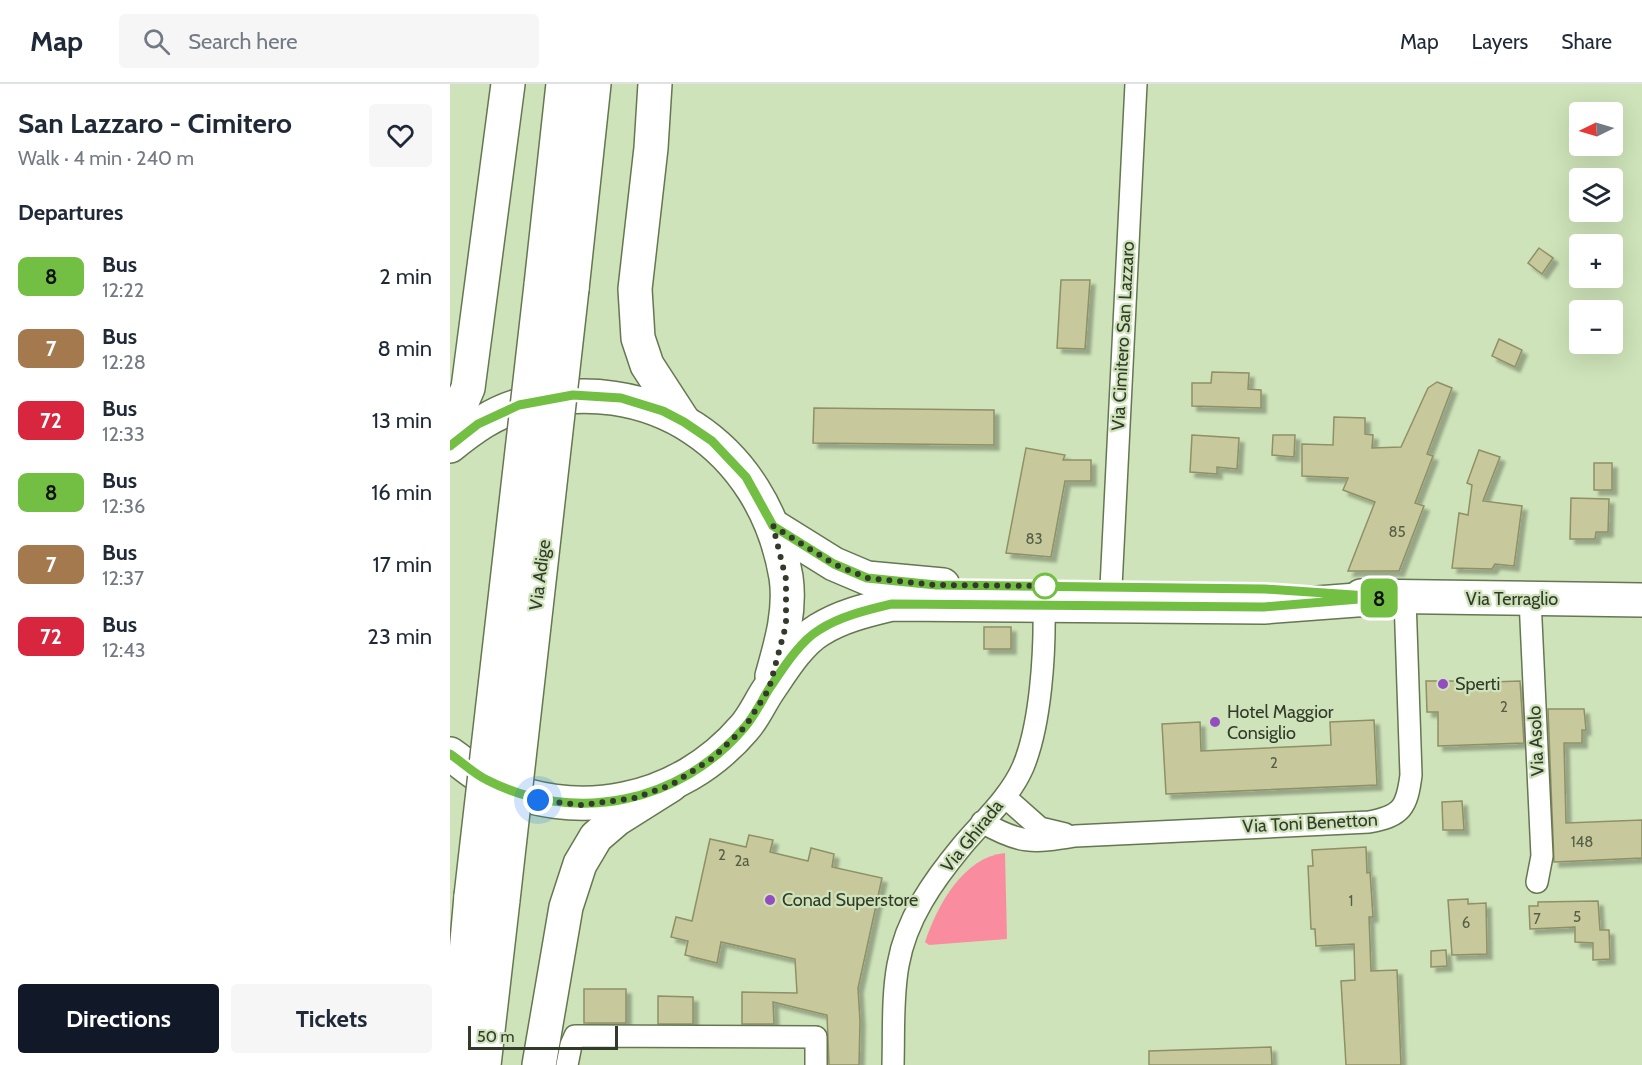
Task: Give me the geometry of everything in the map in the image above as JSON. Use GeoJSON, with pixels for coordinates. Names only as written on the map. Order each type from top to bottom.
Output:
{"type":"FeatureCollection","features":[{"type":"Feature","properties":{"kind":"main road"},"geometry":{"type":"LineString","coordinates":[[450,430],[468,388],[508,84]]}},
{"type":"Feature","properties":{"kind":"main road","name":"Via Adige"},"geometry":{"type":"LineString","coordinates":[[556,287],[562,84]]}},
{"type":"Feature","properties":{"kind":"main road","name":"Via Adige"},"geometry":{"type":"LineString","coordinates":[[456,1065],[487,898],[556,287],[594,84]]}},
{"type":"Feature","properties":{"kind":"main road"},"geometry":{"type":"LineString","coordinates":[[655,84],[651,148],[635,289],[638,338],[647,365],[684,422]]}},
{"type":"Feature","properties":{"kind":"main road","name":"Via Terraglio"},"geometry":{"type":"LineString","coordinates":[[450,446],[478,424],[519,405],[573,395],[621,398],[663,411],[712,441],[746,477],[773,526],[786,579],[786,625],[769,689]]}},
{"type":"Feature","properties":{"kind":"main road","name":"Via Terraglio"},"geometry":{"type":"LineString","coordinates":[[773,526],[834,564],[867,578],[936,585],[1265,589],[1394,598],[1642,600]]}},
{"type":"Feature","properties":{"kind":"main road","name":"Via Terraglio"},"geometry":{"type":"LineString","coordinates":[[450,754],[486,780],[538,800],[582,805],[635,798],[671,785],[713,758],[745,727],[793,655],[818,631],[859,612],[892,604],[1264,607],[1394,598]]}},
{"type":"Feature","properties":{"kind":"main road"},"geometry":{"type":"LineString","coordinates":[[539,1065],[566,906],[580,864],[596,837],[617,819],[671,785]]}},
{"type":"Feature","properties":{"kind":"main road","name":"Via Adige"},"geometry":{"type":"LineString","coordinates":[[484,1065],[487,898]]}},
{"type":"Feature","properties":{"kind":"street","name":"Via Cimitero San Lazzaro"},"geometry":{"type":"LineString","coordinates":[[1111,587],[1136,84]]}},
{"type":"Feature","properties":{"kind":"street","name":"Via Toni Benetton"},"geometry":{"type":"LineString","coordinates":[[982,822],[1020,840],[1045,841],[1075,836],[1369,822],[1386,819],[1401,811],[1409,796],[1412,776],[1394,598]]}},
{"type":"Feature","properties":{"kind":"street","name":"Via Asolo"},"geometry":{"type":"LineString","coordinates":[[1530,599],[1542,856],[1537,882]]}},
{"type":"Feature","properties":{"kind":"street","name":"Via Ghirada"},"geometry":{"type":"LineString","coordinates":[[893,1065],[896,979],[908,932],[920,906],[937,879],[1005,796],[1022,768],[1032,734],[1043,656],[1044,605]]}},
{"type":"Feature","properties":{"kind":"street","name":"Via Toni Benetton"},"geometry":{"type":"LineString","coordinates":[[1005,796],[1040,828],[1075,836]]}},
{"type":"Feature","properties":{"kind":"street"},"geometry":{"type":"LineString","coordinates":[[567,1065],[575,1036],[816,1038],[816,1065]]}},
{"type":"Feature","properties":{"kind":"shaded area"},"geometry":{"type":"Polygon","coordinates":[[[1005,853],[1007,939],[929,945],[925,942],[937,913],[964,873],[990,856],[1005,853]]]}},
{"type":"Feature","properties":{"kind":"building"},"geometry":{"type":"Polygon","coordinates":[[[1539,248],[1553,258],[1542,274],[1528,263],[1539,248]]]}},
{"type":"Feature","properties":{"kind":"building"},"geometry":{"type":"Polygon","coordinates":[[[1061,280],[1090,280],[1085,349],[1057,348],[1061,280]]]}},
{"type":"Feature","properties":{"kind":"building"},"geometry":{"type":"Polygon","coordinates":[[[1499,339],[1522,350],[1515,367],[1492,356],[1499,339]]]}},
{"type":"Feature","properties":{"kind":"building"},"geometry":{"type":"Polygon","coordinates":[[[1212,372],[1249,373],[1248,389],[1261,390],[1261,408],[1192,406],[1192,383],[1211,383],[1212,372]]]}},
{"type":"Feature","properties":{"kind":"building"},"geometry":{"type":"Polygon","coordinates":[[[1437,382],[1452,388],[1427,454],[1433,456],[1415,503],[1424,506],[1399,571],[1348,571],[1375,502],[1343,490],[1348,478],[1302,476],[1302,444],[1333,445],[1334,417],[1365,418],[1365,434],[1373,435],[1372,448],[1401,447],[1428,388],[1437,382]]]}},
{"type":"Feature","properties":{"kind":"building"},"geometry":{"type":"Polygon","coordinates":[[[814,408],[994,410],[994,445],[813,443],[814,408]]]}},
{"type":"Feature","properties":{"kind":"building"},"geometry":{"type":"Polygon","coordinates":[[[1192,435],[1239,438],[1237,469],[1217,467],[1217,474],[1190,472],[1192,435]]]}},
{"type":"Feature","properties":{"kind":"building"},"geometry":{"type":"Polygon","coordinates":[[[1273,435],[1295,435],[1294,457],[1272,455],[1273,435]]]}},
{"type":"Feature","properties":{"kind":"building"},"geometry":{"type":"Polygon","coordinates":[[[1026,448],[1065,455],[1063,460],[1091,460],[1091,481],[1065,481],[1051,557],[1006,553],[1026,448]]]}},
{"type":"Feature","properties":{"kind":"building"},"geometry":{"type":"Polygon","coordinates":[[[1479,450],[1500,457],[1483,501],[1522,506],[1514,566],[1495,564],[1492,569],[1452,568],[1459,513],[1468,515],[1472,485],[1467,483],[1479,450]]]}},
{"type":"Feature","properties":{"kind":"building"},"geometry":{"type":"Polygon","coordinates":[[[1594,463],[1612,463],[1612,490],[1594,490],[1594,463]]]}},
{"type":"Feature","properties":{"kind":"building"},"geometry":{"type":"Polygon","coordinates":[[[1571,498],[1609,499],[1608,532],[1596,532],[1595,539],[1570,539],[1571,498]]]}},
{"type":"Feature","properties":{"kind":"building"},"geometry":{"type":"Polygon","coordinates":[[[984,627],[1011,627],[1011,649],[984,649],[984,627]]]}},
{"type":"Feature","properties":{"kind":"building"},"geometry":{"type":"Polygon","coordinates":[[[1426,681],[1463,681],[1463,683],[1520,681],[1524,743],[1438,746],[1438,712],[1427,712],[1426,681]]]}},
{"type":"Feature","properties":{"kind":"building"},"geometry":{"type":"Polygon","coordinates":[[[1548,709],[1584,709],[1586,730],[1582,730],[1582,743],[1564,743],[1566,823],[1642,820],[1642,858],[1554,862],[1548,709]]]}},
{"type":"Feature","properties":{"kind":"building"},"geometry":{"type":"Polygon","coordinates":[[[1374,720],[1377,785],[1166,794],[1162,724],[1200,722],[1201,751],[1331,745],[1330,722],[1374,720]]]}},
{"type":"Feature","properties":{"kind":"building"},"geometry":{"type":"Polygon","coordinates":[[[1462,801],[1464,830],[1443,830],[1442,802],[1462,801]]]}},
{"type":"Feature","properties":{"kind":"building"},"geometry":{"type":"Polygon","coordinates":[[[749,835],[773,840],[770,852],[808,861],[811,848],[834,854],[832,867],[882,878],[858,988],[859,1065],[829,1065],[827,1015],[773,1002],[774,1024],[742,1024],[742,992],[797,993],[795,959],[721,942],[717,963],[685,955],[688,941],[671,937],[676,917],[692,921],[710,839],[746,847],[749,835]]]}},
{"type":"Feature","properties":{"kind":"building"},"geometry":{"type":"Polygon","coordinates":[[[1366,847],[1373,917],[1369,917],[1371,971],[1397,970],[1401,1065],[1346,1065],[1341,981],[1355,980],[1354,944],[1316,946],[1315,929],[1311,929],[1308,866],[1313,866],[1312,850],[1366,847]]]}},
{"type":"Feature","properties":{"kind":"building"},"geometry":{"type":"Polygon","coordinates":[[[1468,899],[1468,904],[1486,903],[1487,954],[1452,955],[1448,900],[1468,899]]]}},
{"type":"Feature","properties":{"kind":"building"},"geometry":{"type":"Polygon","coordinates":[[[1598,901],[1600,930],[1609,930],[1610,959],[1593,960],[1593,943],[1575,942],[1575,927],[1530,929],[1529,906],[1538,906],[1538,902],[1598,901]]]}},
{"type":"Feature","properties":{"kind":"building"},"geometry":{"type":"Polygon","coordinates":[[[1446,950],[1447,966],[1431,967],[1431,951],[1446,950]]]}},
{"type":"Feature","properties":{"kind":"building"},"geometry":{"type":"Polygon","coordinates":[[[584,989],[626,989],[626,1023],[584,1023],[584,989]]]}},
{"type":"Feature","properties":{"kind":"building"},"geometry":{"type":"Polygon","coordinates":[[[658,996],[693,997],[693,1024],[658,1024],[658,996]]]}},
{"type":"Feature","properties":{"kind":"building"},"geometry":{"type":"Polygon","coordinates":[[[1271,1047],[1272,1065],[1149,1065],[1149,1051],[1271,1047]]]}},
{"type":"Feature","properties":{"kind":"bus line","name":"8"},"geometry":{"type":"LineString","coordinates":[[450,446],[478,424],[519,405],[573,395],[621,398],[663,411],[712,441],[746,477],[773,526],[834,564],[867,578],[936,585],[1265,589],[1383,597],[1264,607],[892,604],[859,612],[818,631],[793,655],[745,727],[713,758],[671,785],[635,798],[582,805],[538,800],[486,780],[450,754]]}},
{"type":"Feature","properties":{"kind":"place","name":"Sperti"},"geometry":{"type":"Point","coordinates":[1443,684]}},
{"type":"Feature","properties":{"kind":"place","name":"Hotel Maggior Consiglio"},"geometry":{"type":"Point","coordinates":[1215,722]}},
{"type":"Feature","properties":{"kind":"place","name":"Conad Superstore"},"geometry":{"type":"Point","coordinates":[770,900]}},
{"type":"Feature","properties":{"kind":"route"},"geometry":{"type":"LineString","coordinates":[[538,800],[582,805],[635,798],[671,785],[713,758],[745,727],[769,689],[786,625],[786,579],[773,526],[834,564],[867,578],[936,585],[1045,586]]}}]}
